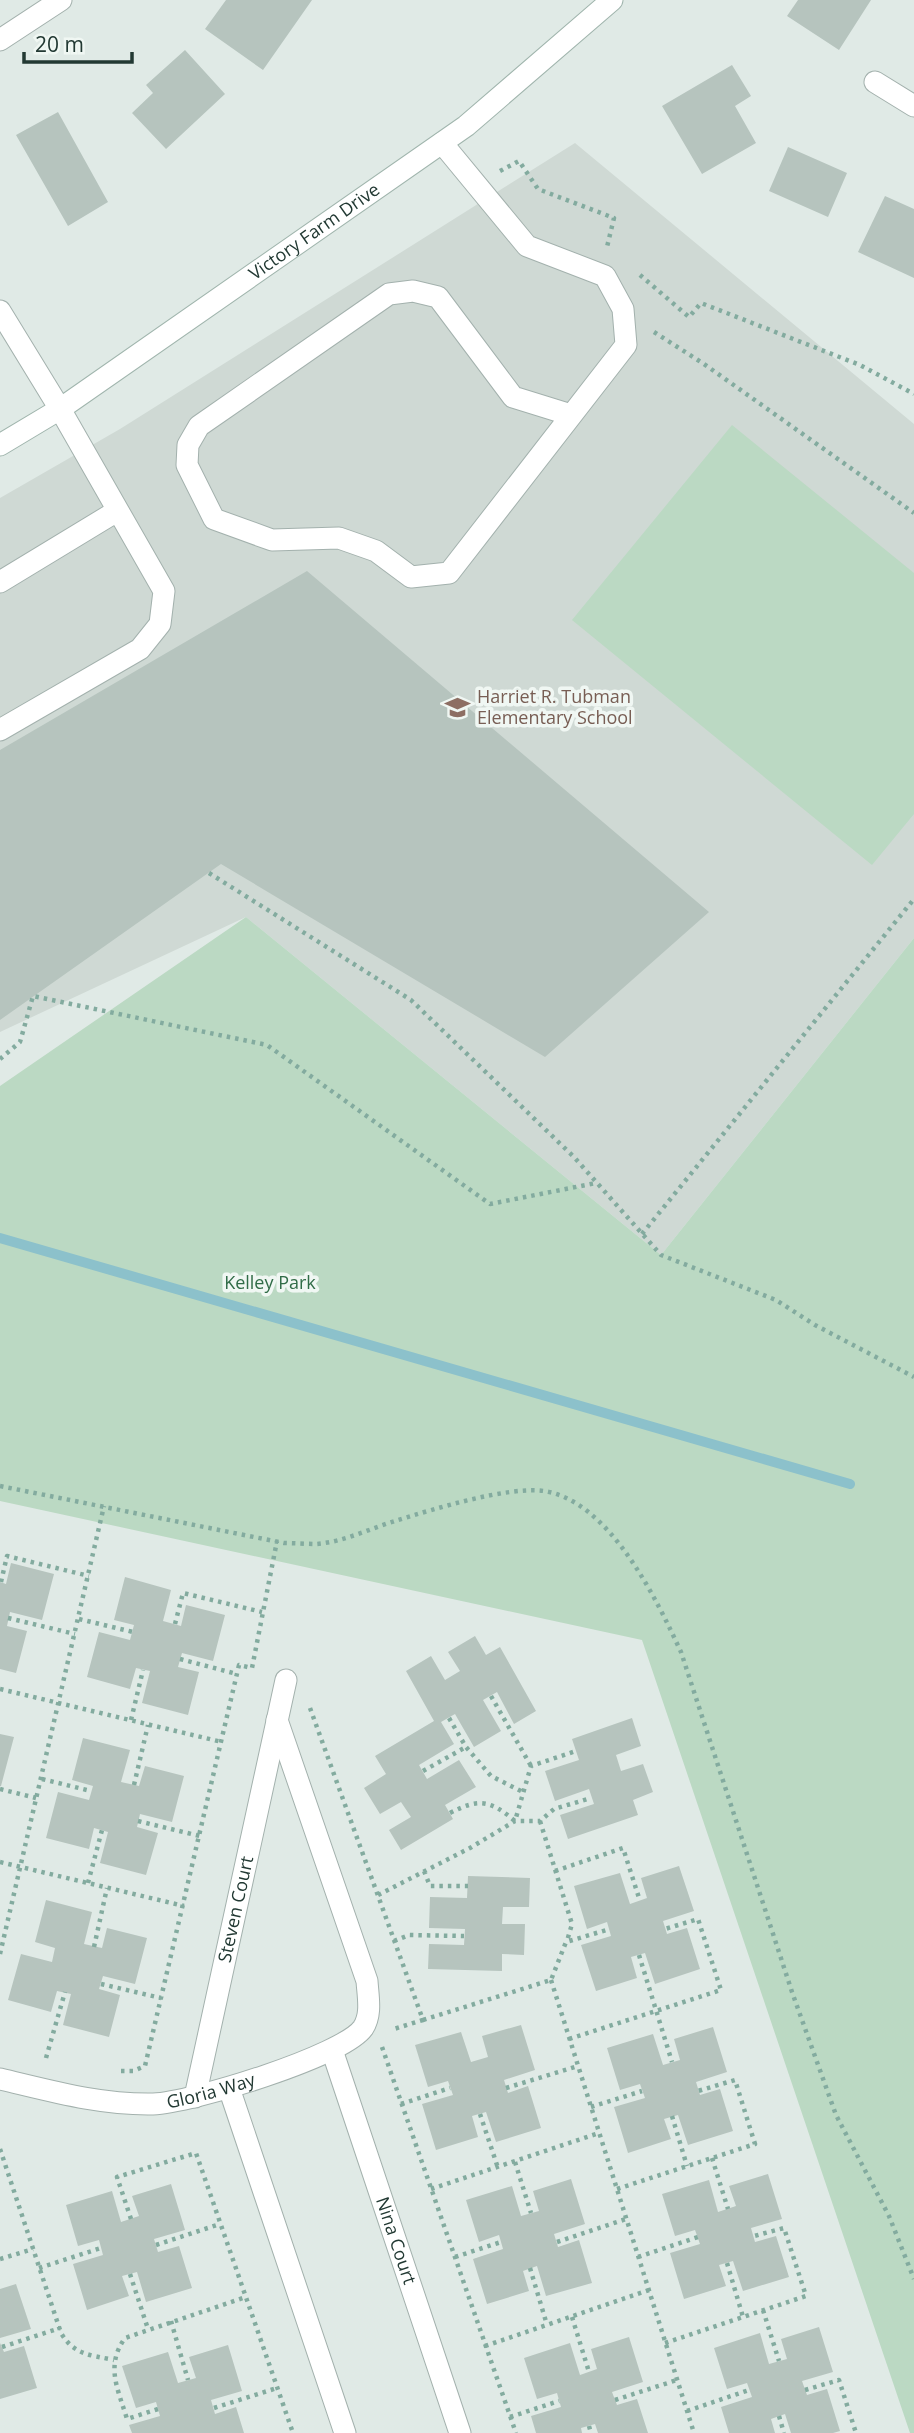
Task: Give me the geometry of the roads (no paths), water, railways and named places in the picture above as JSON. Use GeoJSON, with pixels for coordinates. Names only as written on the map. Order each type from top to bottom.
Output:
{"type":"FeatureCollection","features":[{"type":"Feature","properties":{"kind":"street"},"geometry":{"type":"LineString","coordinates":[[0,40],[61,0]]}},
{"type":"Feature","properties":{"kind":"street","name":"Victory Farm Drive"},"geometry":{"type":"LineString","coordinates":[[0,445],[60,409],[466,126],[612,0]]}},
{"type":"Feature","properties":{"kind":"street"},"geometry":{"type":"LineString","coordinates":[[876,82],[914,106]]}},
{"type":"Feature","properties":{"kind":"street"},"geometry":{"type":"LineString","coordinates":[[442,143],[527,246],[605,276],[623,309],[626,345],[449,572],[411,577],[376,551],[339,538],[272,540],[214,519],[187,465],[188,445],[199,426],[389,294],[413,291],[438,297],[513,397],[571,415]]}},
{"type":"Feature","properties":{"kind":"street"},"geometry":{"type":"LineString","coordinates":[[0,311],[60,409],[164,591],[160,624],[140,649],[0,730]]}},
{"type":"Feature","properties":{"kind":"street"},"geometry":{"type":"LineString","coordinates":[[0,582],[117,511]]}},
{"type":"Feature","properties":{"kind":"street","name":"Steven Court"},"geometry":{"type":"LineString","coordinates":[[195,2096],[286,1681]]}},
{"type":"Feature","properties":{"kind":"street","name":"Gloria Way"},"geometry":{"type":"LineString","coordinates":[[0,2078],[84,2099],[156,2104],[229,2088],[332,2050],[362,2029],[370,2012],[367,1981],[277,1720]]}},
{"type":"Feature","properties":{"kind":"street","name":"Nina Court"},"geometry":{"type":"LineString","coordinates":[[332,2050],[460,2433]]}},
{"type":"Feature","properties":{"kind":"street"},"geometry":{"type":"LineString","coordinates":[[229,2088],[345,2433]]}},
{"type":"Feature","properties":{"kind":"waterway"},"geometry":{"type":"LineString","coordinates":[[0,1238],[850,1484]]}},
{"type":"Feature","properties":{"kind":"place","name":"Harriet R. Tubman Elementary School"},"geometry":{"type":"Point","coordinates":[457,707]}},
{"type":"Feature","properties":{"kind":"park label","name":"Kelley Park"},"geometry":{"type":"Point","coordinates":[270,1283]}}]}
